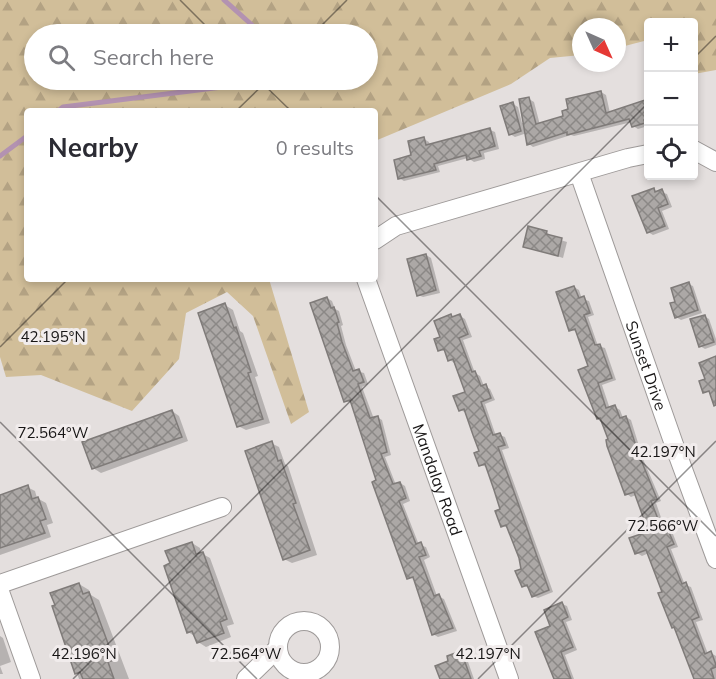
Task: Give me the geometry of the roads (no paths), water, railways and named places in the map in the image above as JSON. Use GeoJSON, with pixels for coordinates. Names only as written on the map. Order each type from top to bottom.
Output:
{"type":"FeatureCollection","features":[{"type":"Feature","properties":{"kind":"street"},"geometry":{"type":"LineString","coordinates":[[698,153],[716,162]]}},
{"type":"Feature","properties":{"kind":"street"},"geometry":{"type":"LineString","coordinates":[[378,238],[396,226],[644,155]]}},
{"type":"Feature","properties":{"kind":"street","name":"Sunset Drive"},"geometry":{"type":"LineString","coordinates":[[579,172],[716,559]]}},
{"type":"Feature","properties":{"kind":"street","name":"Mandalay Road"},"geometry":{"type":"LineString","coordinates":[[367,282],[509,679]]}},
{"type":"Feature","properties":{"kind":"street"},"geometry":{"type":"LineString","coordinates":[[0,584],[222,507]]}},
{"type":"Feature","properties":{"kind":"street"},"geometry":{"type":"LineString","coordinates":[[0,592],[31,679]]}},
{"type":"Feature","properties":{"kind":"street"},"geometry":{"type":"LineString","coordinates":[[246,679],[278,648]]}},
{"type":"Feature","properties":{"kind":"waterway"},"geometry":{"type":"LineString","coordinates":[[224,0],[251,24]]}},
{"type":"Feature","properties":{"kind":"waterway"},"geometry":{"type":"LineString","coordinates":[[62,108],[198,90]]}},
{"type":"Feature","properties":{"kind":"waterway"},"geometry":{"type":"LineString","coordinates":[[0,156],[24,138]]}}]}
